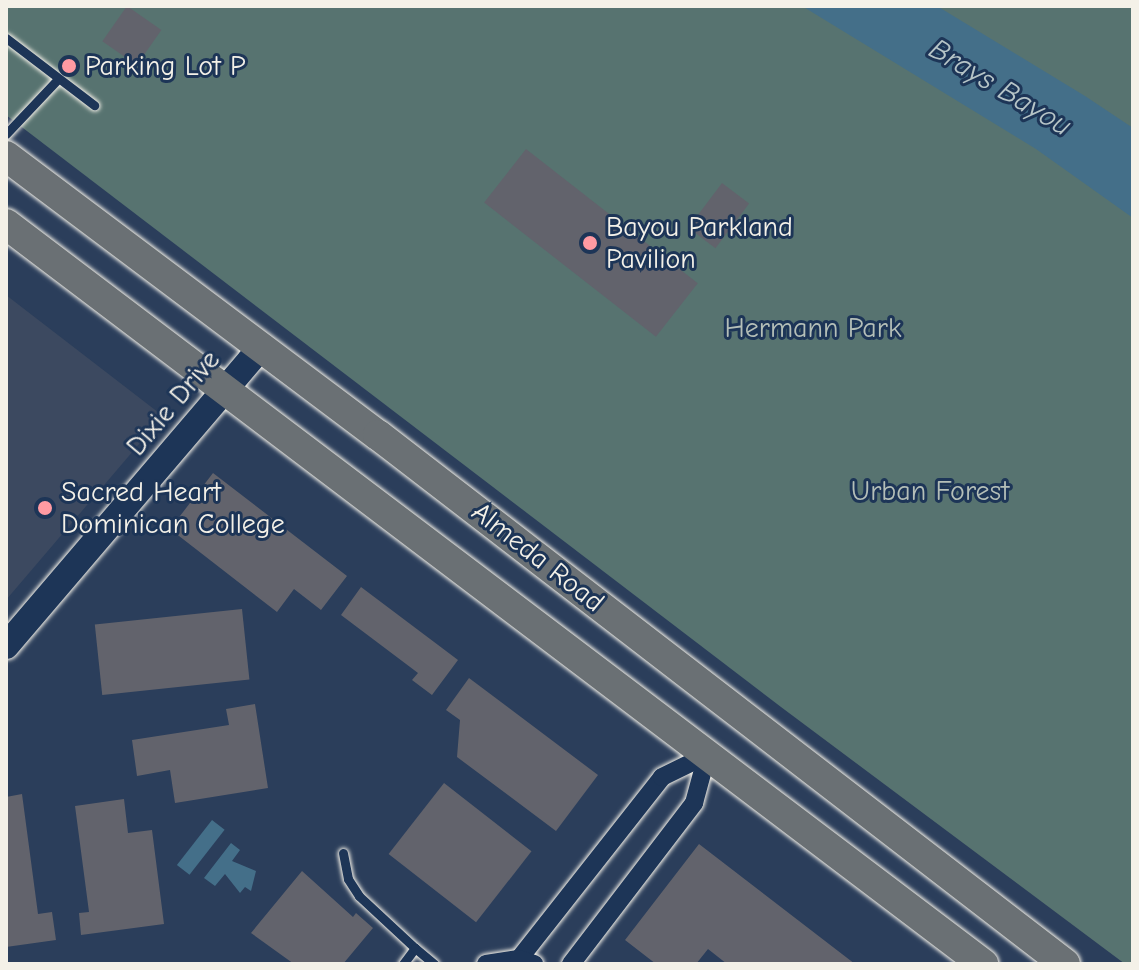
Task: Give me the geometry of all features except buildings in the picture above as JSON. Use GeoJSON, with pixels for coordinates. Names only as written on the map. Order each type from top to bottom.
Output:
{"type":"FeatureCollection","features":[{"type":"Feature","properties":{"kind":"main road","name":"Almeda Road"},"geometry":{"type":"LineString","coordinates":[[6,156],[262,346],[1065,964]]}},
{"type":"Feature","properties":{"kind":"main road","name":"Almeda Road"},"geometry":{"type":"LineString","coordinates":[[6,224],[983,964]]}},
{"type":"Feature","properties":{"kind":"main road"},"geometry":{"type":"LineString","coordinates":[[707,755],[740,713]]}},
{"type":"Feature","properties":{"kind":"street","name":"Dixie Drive"},"geometry":{"type":"LineString","coordinates":[[6,646],[226,392],[262,346]]}},
{"type":"Feature","properties":{"kind":"street"},"geometry":{"type":"LineString","coordinates":[[486,964],[526,962],[662,777],[707,755]]}},
{"type":"Feature","properties":{"kind":"street"},"geometry":{"type":"LineString","coordinates":[[571,964],[694,803],[707,755]]}},
{"type":"Feature","properties":{"kind":"lane"},"geometry":{"type":"LineString","coordinates":[[6,38],[94,105]]}},
{"type":"Feature","properties":{"kind":"lane"},"geometry":{"type":"LineString","coordinates":[[6,134],[58,79]]}},
{"type":"Feature","properties":{"kind":"lane"},"geometry":{"type":"LineString","coordinates":[[343,853],[348,879],[359,896],[434,964]]}},
{"type":"Feature","properties":{"kind":"lane"},"geometry":{"type":"LineString","coordinates":[[403,964],[415,948]]}},
{"type":"Feature","properties":{"kind":"shaded area","name":"Sacred Heart Dominican College"},"geometry":{"type":"Polygon","coordinates":[[[6,295],[163,416],[6,600],[6,295]]]}},
{"type":"Feature","properties":{"kind":"green space","name":"Hermann Park"},"geometry":{"type":"Polygon","coordinates":[[[6,6],[1133,6],[1133,964],[1125,964],[781,707],[6,115],[6,6]]]}},
{"type":"Feature","properties":{"kind":"water","name":"Brays Bayou"},"geometry":{"type":"Polygon","coordinates":[[[802,6],[937,6],[1085,96],[1133,128],[1133,218],[1036,149],[802,6]]]}},
{"type":"Feature","properties":{"kind":"water"},"geometry":{"type":"Polygon","coordinates":[[[212,820],[225,830],[190,875],[177,865],[212,820]]]}},
{"type":"Feature","properties":{"kind":"water"},"geometry":{"type":"Polygon","coordinates":[[[231,843],[240,850],[232,861],[256,871],[251,891],[245,887],[240,893],[225,874],[215,886],[204,878],[231,843]]]}},
{"type":"Feature","properties":{"kind":"place","name":"Parking Lot P"},"geometry":{"type":"Point","coordinates":[69,66]}},
{"type":"Feature","properties":{"kind":"place","name":"Bayou Parkland Pavilion"},"geometry":{"type":"Point","coordinates":[590,243]}},
{"type":"Feature","properties":{"kind":"place","name":"Sacred Heart Dominican College"},"geometry":{"type":"Point","coordinates":[45,508]}},
{"type":"Feature","properties":{"kind":"park label","name":"Urban Forest"},"geometry":{"type":"Point","coordinates":[930,491]}}]}
